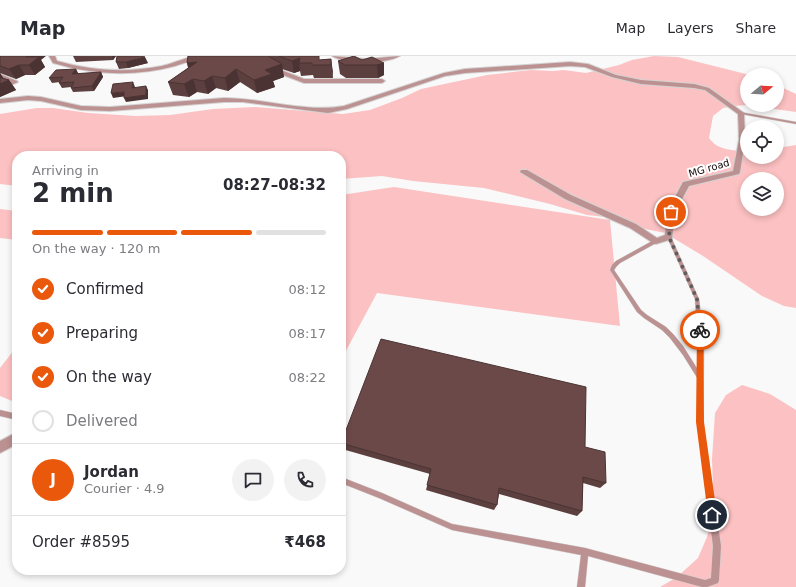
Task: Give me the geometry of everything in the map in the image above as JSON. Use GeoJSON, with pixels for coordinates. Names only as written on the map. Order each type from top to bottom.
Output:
{"type":"FeatureCollection","features":[{"type":"Feature","properties":{"kind":"street"},"geometry":{"type":"LineString","coordinates":[[52,56],[55,62],[74,68],[113,73],[146,71],[198,56]]}},
{"type":"Feature","properties":{"kind":"street"},"geometry":{"type":"LineString","coordinates":[[257,56],[280,72],[292,78],[304,81],[382,81]]}},
{"type":"Feature","properties":{"kind":"street"},"geometry":{"type":"LineString","coordinates":[[335,56],[362,61],[397,56]]}},
{"type":"Feature","properties":{"kind":"street"},"geometry":{"type":"LineString","coordinates":[[0,101],[28,98],[41,99],[80,108],[110,109],[224,100],[244,100],[328,111],[345,108],[444,75],[465,70],[570,64],[586,65],[614,76],[641,82],[694,86],[707,89],[741,113]]}},
{"type":"Feature","properties":{"kind":"street"},"geometry":{"type":"LineString","coordinates":[[0,76],[15,82],[0,88]]}},
{"type":"Feature","properties":{"kind":"street","name":"MG road"},"geometry":{"type":"LineString","coordinates":[[669,237],[671,212],[686,184],[736,172],[742,140],[741,113]]}},
{"type":"Feature","properties":{"kind":"street"},"geometry":{"type":"LineString","coordinates":[[524,172],[568,197],[633,226],[656,241],[669,237]]}},
{"type":"Feature","properties":{"kind":"street"},"geometry":{"type":"LineString","coordinates":[[0,447],[12,441]]}},
{"type":"Feature","properties":{"kind":"lane"},"geometry":{"type":"LineString","coordinates":[[741,113],[796,123]]}},
{"type":"Feature","properties":{"kind":"lane"},"geometry":{"type":"LineString","coordinates":[[346,482],[380,495],[452,527],[585,552],[705,584],[716,580],[717,546],[700,422],[701,342],[697,299],[669,237]]}},
{"type":"Feature","properties":{"kind":"lane"},"geometry":{"type":"LineString","coordinates":[[656,241],[618,262],[612,270],[639,311],[644,316],[666,329],[673,337],[700,379]]}},
{"type":"Feature","properties":{"kind":"lane"},"geometry":{"type":"LineString","coordinates":[[0,412],[12,416]]}},
{"type":"Feature","properties":{"kind":"lane"},"geometry":{"type":"LineString","coordinates":[[581,587],[585,552]]}},
{"type":"Feature","properties":{"kind":"shaded area"},"geometry":{"type":"Polygon","coordinates":[[[654,56],[678,57],[740,72],[740,106],[723,108],[713,116],[709,138],[721,148],[740,151],[740,164],[784,164],[784,147],[796,145],[796,308],[784,306],[762,296],[703,256],[665,233],[626,225],[605,217],[587,215],[550,204],[484,188],[413,181],[382,176],[346,179],[346,151],[12,151],[12,185],[0,184],[0,114],[37,108],[53,108],[88,113],[136,116],[170,115],[213,109],[255,107],[343,114],[370,110],[421,89],[487,75],[531,70],[564,70],[586,73],[619,65],[632,60],[654,56]]]}},
{"type":"Feature","properties":{"kind":"shaded area"},"geometry":{"type":"Polygon","coordinates":[[[784,88],[796,94],[796,112],[784,110],[784,88]]]}},
{"type":"Feature","properties":{"kind":"shaded area"},"geometry":{"type":"Polygon","coordinates":[[[394,187],[610,220],[620,326],[377,293],[346,351],[346,194],[394,187]]]}},
{"type":"Feature","properties":{"kind":"shaded area"},"geometry":{"type":"Polygon","coordinates":[[[0,209],[12,210],[12,239],[0,238],[0,209]]]}},
{"type":"Feature","properties":{"kind":"shaded area"},"geometry":{"type":"Polygon","coordinates":[[[12,352],[12,401],[0,396],[0,368],[12,352]]]}},
{"type":"Feature","properties":{"kind":"shaded area"},"geometry":{"type":"Polygon","coordinates":[[[742,385],[770,394],[796,410],[796,587],[660,587],[677,577],[698,558],[707,537],[714,511],[712,459],[715,413],[726,395],[742,385]]]}},
{"type":"Feature","properties":{"kind":"building"},"geometry":{"type":"Polygon","coordinates":[[[0,56],[39,57],[29,65],[19,65],[9,69],[0,66],[0,56]]]}},
{"type":"Feature","properties":{"kind":"building"},"geometry":{"type":"Polygon","coordinates":[[[117,56],[145,57],[126,62],[116,62],[117,56]]]}},
{"type":"Feature","properties":{"kind":"building"},"geometry":{"type":"Polygon","coordinates":[[[188,56],[268,56],[282,64],[265,70],[272,74],[254,80],[236,69],[225,78],[212,76],[204,81],[193,79],[184,84],[168,82],[197,62],[187,63],[188,56]]]}},
{"type":"Feature","properties":{"kind":"building"},"geometry":{"type":"Polygon","coordinates":[[[279,56],[319,56],[319,60],[331,59],[331,65],[299,63],[300,58],[292,61],[279,56]]]}},
{"type":"Feature","properties":{"kind":"building"},"geometry":{"type":"Polygon","coordinates":[[[354,56],[362,60],[372,57],[384,63],[377,65],[345,65],[338,61],[354,56]]]}},
{"type":"Feature","properties":{"kind":"building"},"geometry":{"type":"Polygon","coordinates":[[[76,69],[72,74],[101,72],[92,86],[71,88],[74,82],[59,83],[63,77],[49,78],[56,70],[76,69]]]}},
{"type":"Feature","properties":{"kind":"building"},"geometry":{"type":"Polygon","coordinates":[[[0,78],[2,78],[9,80],[0,84],[0,78]]]}},
{"type":"Feature","properties":{"kind":"building"},"geometry":{"type":"Polygon","coordinates":[[[133,82],[132,88],[146,86],[146,95],[124,98],[124,92],[111,93],[113,84],[133,82]]]}},
{"type":"Feature","properties":{"kind":"building"},"geometry":{"type":"Polygon","coordinates":[[[381,339],[586,387],[585,447],[605,452],[606,483],[583,477],[582,511],[499,488],[497,505],[427,485],[431,469],[346,444],[346,430],[381,339]]]}},
{"type":"Feature","properties":{"kind":"way so far"},"geometry":{"type":"LineString","coordinates":[[671,212],[669,237],[697,299],[700,330]]}},
{"type":"Feature","properties":{"kind":"route"},"geometry":{"type":"LineString","coordinates":[[700,330],[700,422],[712,515]]}}]}
